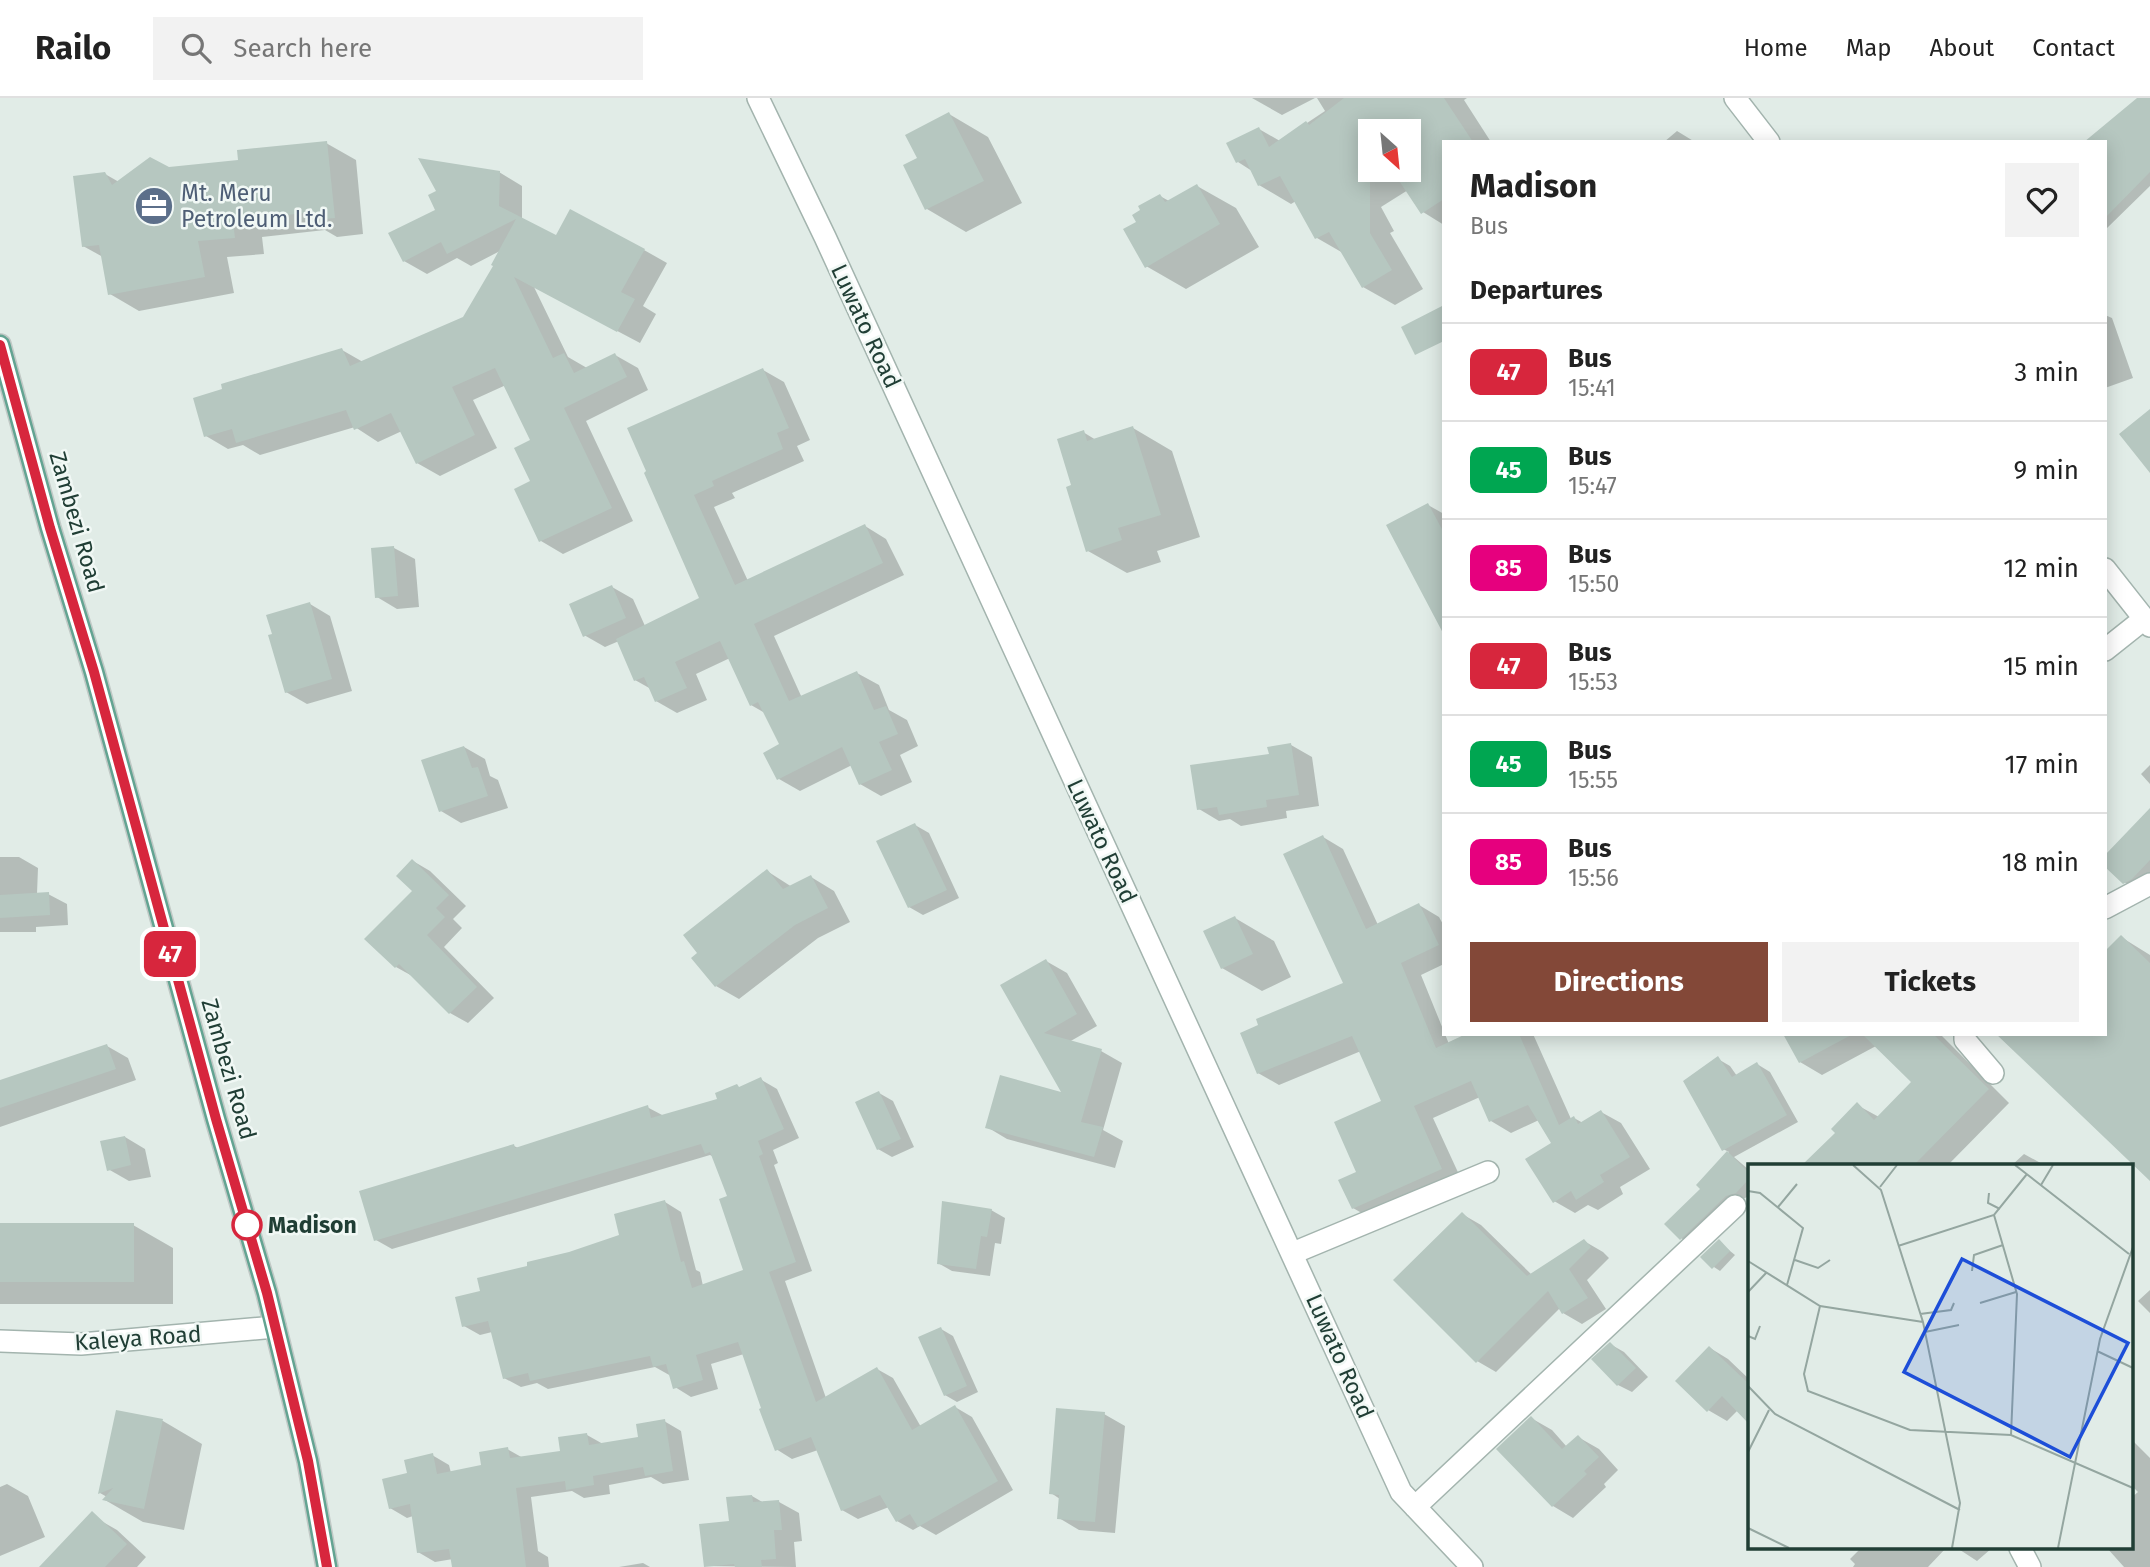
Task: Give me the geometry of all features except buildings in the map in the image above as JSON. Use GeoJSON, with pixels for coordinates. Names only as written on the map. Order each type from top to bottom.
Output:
{"type":"FeatureCollection","features":[{"type":"Feature","properties":{"kind":"main road","name":"Zambezi Road"},"geometry":{"type":"LineString","coordinates":[[0,345],[50,528],[94,672],[275,1327],[308,1461],[327,1567]]}},
{"type":"Feature","properties":{"kind":"street","name":"Luwato Road"},"geometry":{"type":"LineString","coordinates":[[758,98],[831,250],[1401,1492],[1472,1567]]}},
{"type":"Feature","properties":{"kind":"street"},"geometry":{"type":"LineString","coordinates":[[1735,98],[1767,140]]}},
{"type":"Feature","properties":{"kind":"street"},"geometry":{"type":"LineString","coordinates":[[2107,572],[2147,622],[2107,649]]}},
{"type":"Feature","properties":{"kind":"street"},"geometry":{"type":"LineString","coordinates":[[2107,907],[2150,884]]}},
{"type":"Feature","properties":{"kind":"street"},"geometry":{"type":"LineString","coordinates":[[1965,1036],[1965,1040],[1993,1073]]}},
{"type":"Feature","properties":{"kind":"street"},"geometry":{"type":"LineString","coordinates":[[1293,1253],[1488,1172]]}},
{"type":"Feature","properties":{"kind":"street"},"geometry":{"type":"LineString","coordinates":[[1415,1507],[1735,1206]]}},
{"type":"Feature","properties":{"kind":"street","name":"Kaleya Road"},"geometry":{"type":"LineString","coordinates":[[0,1341],[81,1344],[275,1327]]}},
{"type":"Feature","properties":{"kind":"street"},"geometry":{"type":"LineString","coordinates":[[2021,1550],[2030,1567]]}},
{"type":"Feature","properties":{"kind":"bus line","name":"47"},"geometry":{"type":"LineString","coordinates":[[0,345],[267,1293],[308,1461],[327,1567]]}},
{"type":"Feature","properties":{"kind":"place","name":"Mt. Meru Petroleum Ltd."},"geometry":{"type":"Point","coordinates":[154,206]}},
{"type":"Feature","properties":{"kind":"place","name":"Madison"},"geometry":{"type":"Point","coordinates":[247,1225]}}]}
